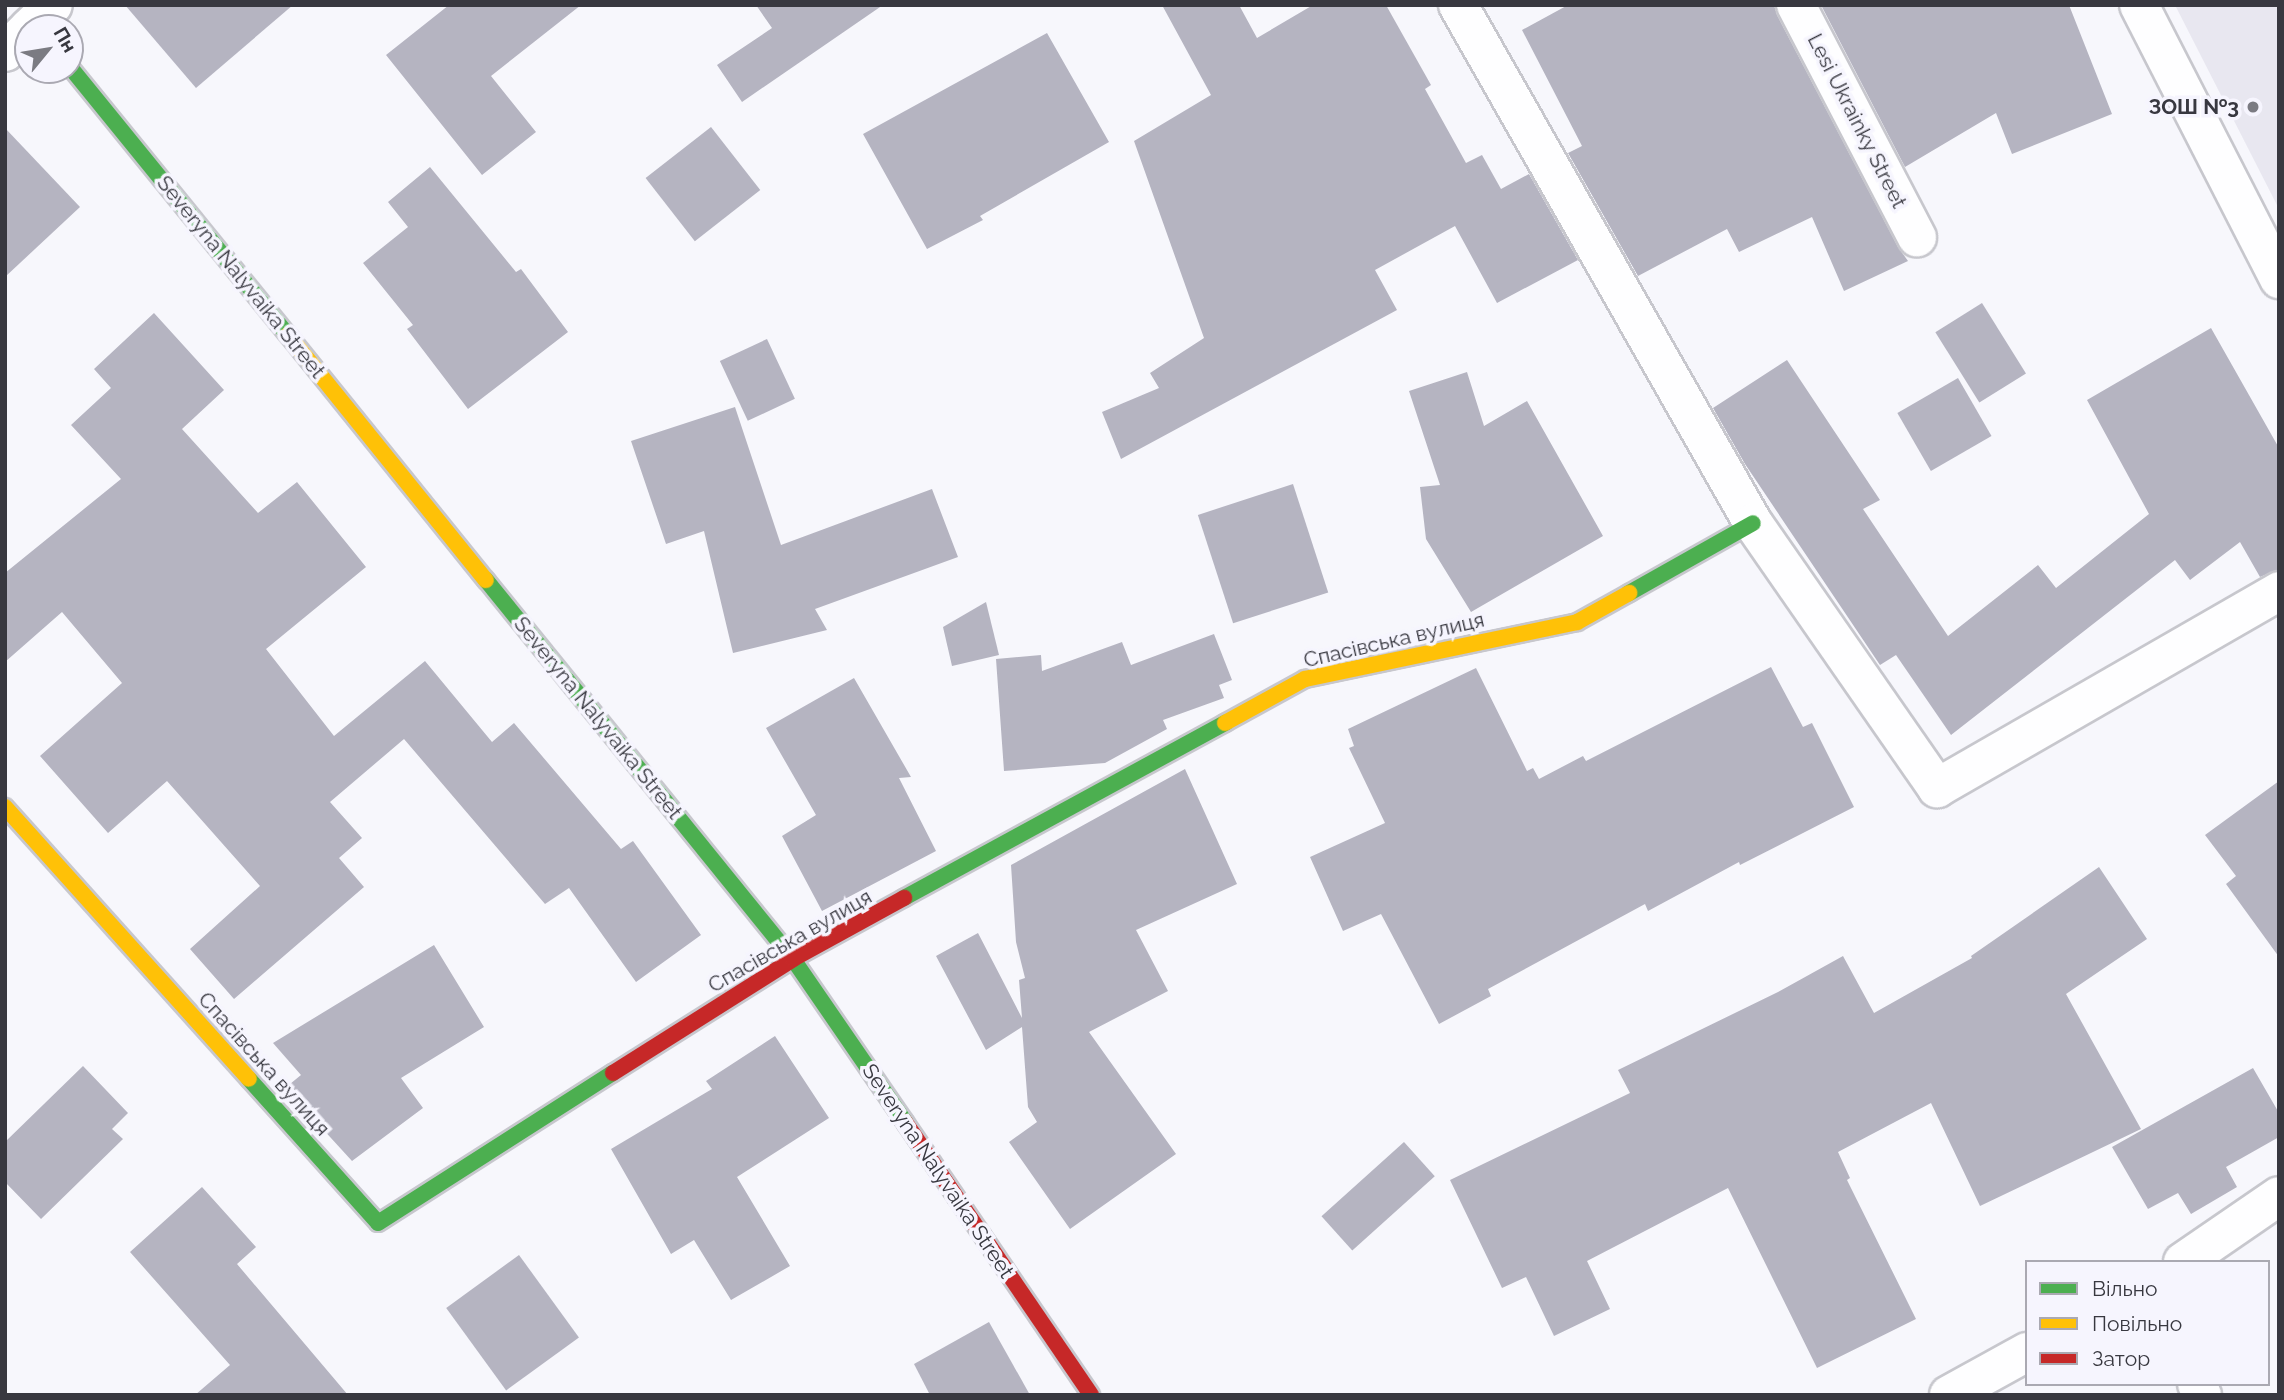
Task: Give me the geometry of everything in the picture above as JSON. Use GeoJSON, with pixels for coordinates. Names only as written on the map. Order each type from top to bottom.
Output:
{"type":"FeatureCollection","features":[{"type":"Feature","properties":{"kind":"street"},"geometry":{"type":"LineString","coordinates":[[1458,5],[1753,523],[1937,788],[2279,592]]}},
{"type":"Feature","properties":{"kind":"street","name":"Lesi Ukrainky Street"},"geometry":{"type":"LineString","coordinates":[[1796,5],[1917,237]]}},
{"type":"Feature","properties":{"kind":"street"},"geometry":{"type":"LineString","coordinates":[[2138,5],[2279,279]]}},
{"type":"Feature","properties":{"kind":"street","name":"Severyna Nalyvaika Street"},"geometry":{"type":"LineString","coordinates":[[84,84],[793,959],[1091,1395]]}},
{"type":"Feature","properties":{"kind":"street","name":"Спасівська вулиця"},"geometry":{"type":"LineString","coordinates":[[5,807],[378,1223],[793,959],[1305,679],[1577,622],[1753,523]]}},
{"type":"Feature","properties":{"kind":"street"},"geometry":{"type":"LineString","coordinates":[[2186,1260],[2279,1196]]}},
{"type":"Feature","properties":{"kind":"street"},"geometry":{"type":"LineString","coordinates":[[1950,1395],[2025,1353]]}},
{"type":"Feature","properties":{"kind":"shaded area","name":"ЗОШ №3"},"geometry":{"type":"Polygon","coordinates":[[[2175,5],[2279,5],[2279,209],[2175,5]]]}},
{"type":"Feature","properties":{"kind":"building"},"geometry":{"type":"Polygon","coordinates":[[[125,5],[293,5],[196,88],[125,5]]]}},
{"type":"Feature","properties":{"kind":"building"},"geometry":{"type":"Polygon","coordinates":[[[449,5],[581,5],[491,76],[536,132],[482,175],[386,55],[449,5]]]}},
{"type":"Feature","properties":{"kind":"building"},"geometry":{"type":"Polygon","coordinates":[[[756,5],[883,5],[742,102],[717,65],[772,28],[756,5]]]}},
{"type":"Feature","properties":{"kind":"building"},"geometry":{"type":"Polygon","coordinates":[[[1162,5],[1239,5],[1257,38],[1313,5],[1386,5],[1431,85],[1425,89],[1466,163],[1482,155],[1501,189],[1529,174],[1578,260],[1497,303],[1455,226],[1375,270],[1397,310],[1121,459],[1102,412],[1159,388],[1150,373],[1204,338],[1134,141],[1211,95],[1162,5]]]}},
{"type":"Feature","properties":{"kind":"building"},"geometry":{"type":"Polygon","coordinates":[[[1568,5],[1774,5],[1898,247],[1908,261],[1844,291],[1812,217],[1739,252],[1727,229],[1638,276],[1568,153],[1582,146],[1522,30],[1568,5]]]}},
{"type":"Feature","properties":{"kind":"building"},"geometry":{"type":"Polygon","coordinates":[[[1821,5],[2069,5],[2112,114],[2012,154],[1996,113],[1905,167],[1821,5]]]}},
{"type":"Feature","properties":{"kind":"building"},"geometry":{"type":"Polygon","coordinates":[[[1047,33],[1109,142],[980,216],[983,220],[927,249],[863,134],[1047,33]]]}},
{"type":"Feature","properties":{"kind":"building"},"geometry":{"type":"Polygon","coordinates":[[[711,127],[760,190],[695,241],[646,178],[711,127]]]}},
{"type":"Feature","properties":{"kind":"building"},"geometry":{"type":"Polygon","coordinates":[[[5,128],[80,207],[5,277],[5,128]]]}},
{"type":"Feature","properties":{"kind":"building"},"geometry":{"type":"Polygon","coordinates":[[[430,167],[516,272],[521,269],[568,332],[468,409],[407,329],[413,325],[363,263],[408,227],[388,202],[430,167]]]}},
{"type":"Feature","properties":{"kind":"building"},"geometry":{"type":"Polygon","coordinates":[[[1982,303],[2026,373],[1979,403],[1935,332],[1982,303]]]}},
{"type":"Feature","properties":{"kind":"building"},"geometry":{"type":"Polygon","coordinates":[[[154,313],[224,390],[182,429],[258,513],[297,482],[366,567],[266,649],[334,736],[425,661],[492,742],[514,723],[621,849],[633,841],[701,935],[636,982],[569,888],[545,904],[404,739],[330,802],[362,838],[339,858],[364,887],[234,999],[190,949],[260,886],[167,781],[108,833],[40,756],[122,683],[62,612],[5,662],[5,573],[121,479],[71,425],[111,388],[94,369],[154,313]]]}},
{"type":"Feature","properties":{"kind":"building"},"geometry":{"type":"Polygon","coordinates":[[[2211,328],[2279,448],[2279,569],[2260,577],[2240,542],[2190,580],[2175,560],[1951,735],[1896,655],[1880,665],[1745,464],[1713,408],[1787,360],[1880,500],[1863,509],[1948,636],[2038,565],[2056,588],[2149,514],[2087,400],[2211,328]]]}},
{"type":"Feature","properties":{"kind":"building"},"geometry":{"type":"Polygon","coordinates":[[[767,339],[795,399],[748,421],[720,361],[767,339]]]}},
{"type":"Feature","properties":{"kind":"building"},"geometry":{"type":"Polygon","coordinates":[[[1467,372],[1484,426],[1527,401],[1603,536],[1471,612],[1426,539],[1420,487],[1440,485],[1409,391],[1467,372]]]}},
{"type":"Feature","properties":{"kind":"building"},"geometry":{"type":"Polygon","coordinates":[[[1958,378],[1992,436],[1931,471],[1897,413],[1958,378]]]}},
{"type":"Feature","properties":{"kind":"building"},"geometry":{"type":"Polygon","coordinates":[[[735,407],[781,545],[932,489],[958,557],[815,609],[827,630],[733,653],[704,531],[666,544],[631,441],[735,407]]]}},
{"type":"Feature","properties":{"kind":"building"},"geometry":{"type":"Polygon","coordinates":[[[1293,484],[1328,592],[1233,623],[1198,515],[1293,484]]]}},
{"type":"Feature","properties":{"kind":"building"},"geometry":{"type":"Polygon","coordinates":[[[986,602],[999,655],[952,666],[943,627],[986,602]]]}},
{"type":"Feature","properties":{"kind":"building"},"geometry":{"type":"Polygon","coordinates":[[[1214,634],[1232,680],[1219,685],[1224,698],[1163,720],[1167,729],[1105,763],[1004,771],[996,659],[1041,655],[1042,671],[1122,642],[1131,665],[1214,634]]]}},
{"type":"Feature","properties":{"kind":"building"},"geometry":{"type":"Polygon","coordinates":[[[1771,667],[1803,727],[1812,723],[1854,807],[1740,865],[1739,862],[1648,911],[1645,904],[1488,989],[1491,996],[1439,1024],[1381,914],[1343,931],[1310,857],[1385,823],[1349,748],[1354,746],[1348,729],[1476,668],[1527,771],[1533,768],[1539,779],[1583,756],[1586,761],[1771,667]]]}},
{"type":"Feature","properties":{"kind":"building"},"geometry":{"type":"Polygon","coordinates":[[[854,678],[911,777],[899,778],[936,851],[822,911],[782,836],[816,815],[766,728],[854,678]]]}},
{"type":"Feature","properties":{"kind":"building"},"geometry":{"type":"Polygon","coordinates":[[[1185,769],[1237,884],[1136,930],[1168,991],[1089,1032],[1176,1154],[1070,1229],[1009,1142],[1037,1122],[1028,1107],[1022,1027],[986,1050],[936,956],[978,933],[1022,1018],[1019,980],[1025,978],[1016,942],[1011,865],[1185,769]]]}},
{"type":"Feature","properties":{"kind":"building"},"geometry":{"type":"Polygon","coordinates":[[[2279,781],[2279,957],[2226,884],[2236,876],[2205,835],[2279,781]]]}},
{"type":"Feature","properties":{"kind":"building"},"geometry":{"type":"Polygon","coordinates":[[[2099,867],[2147,939],[2066,994],[2141,1129],[1980,1206],[1931,1103],[1838,1152],[1850,1178],[1847,1180],[1916,1319],[1817,1368],[1728,1188],[1587,1261],[1610,1309],[1554,1336],[1526,1277],[1502,1288],[1450,1180],[1630,1093],[1618,1070],[1778,992],[1843,956],[1874,1013],[1972,958],[1971,956],[2099,867]]]}},
{"type":"Feature","properties":{"kind":"building"},"geometry":{"type":"Polygon","coordinates":[[[434,945],[484,1027],[401,1078],[423,1108],[352,1161],[320,1126],[290,1084],[301,1075],[273,1043],[434,945]]]}},
{"type":"Feature","properties":{"kind":"building"},"geometry":{"type":"Polygon","coordinates":[[[775,1036],[829,1118],[737,1177],[790,1266],[731,1300],[694,1240],[671,1254],[611,1149],[712,1089],[706,1081],[775,1036]]]}},
{"type":"Feature","properties":{"kind":"building"},"geometry":{"type":"Polygon","coordinates":[[[83,1066],[128,1113],[112,1129],[123,1139],[41,1219],[5,1182],[5,1142],[83,1066]]]}},
{"type":"Feature","properties":{"kind":"building"},"geometry":{"type":"Polygon","coordinates":[[[2253,1068],[2279,1113],[2279,1137],[2226,1167],[2237,1187],[2191,1214],[2178,1193],[2148,1209],[2112,1147],[2253,1068]]]}},
{"type":"Feature","properties":{"kind":"building"},"geometry":{"type":"Polygon","coordinates":[[[1404,1142],[1435,1176],[1352,1250],[1322,1216],[1404,1142]]]}},
{"type":"Feature","properties":{"kind":"building"},"geometry":{"type":"Polygon","coordinates":[[[202,1187],[256,1247],[237,1264],[348,1395],[195,1395],[230,1365],[130,1252],[202,1187]]]}},
{"type":"Feature","properties":{"kind":"building"},"geometry":{"type":"Polygon","coordinates":[[[519,1255],[579,1338],[506,1390],[446,1308],[519,1255]]]}},
{"type":"Feature","properties":{"kind":"building"},"geometry":{"type":"Polygon","coordinates":[[[989,1322],[1030,1395],[930,1395],[914,1364],[989,1322]]]}},
{"type":"Feature","properties":{"kind":"traffic: fast"},"geometry":{"type":"LineString","coordinates":[[84,84],[288,335]]}},
{"type":"Feature","properties":{"kind":"traffic: fast"},"geometry":{"type":"LineString","coordinates":[[1629,593],[1753,523]]}},
{"type":"Feature","properties":{"kind":"traffic: fast"},"geometry":{"type":"LineString","coordinates":[[486,580],[793,959],[905,1122]]}},
{"type":"Feature","properties":{"kind":"traffic: fast"},"geometry":{"type":"LineString","coordinates":[[904,898],[1225,723]]}},
{"type":"Feature","properties":{"kind":"traffic: fast"},"geometry":{"type":"LineString","coordinates":[[249,1079],[378,1223],[613,1073]]}},
{"type":"Feature","properties":{"kind":"traffic: slow"},"geometry":{"type":"LineString","coordinates":[[288,335],[486,580]]}},
{"type":"Feature","properties":{"kind":"traffic: slow"},"geometry":{"type":"LineString","coordinates":[[1225,723],[1305,679],[1577,622],[1629,593]]}},
{"type":"Feature","properties":{"kind":"traffic: slow"},"geometry":{"type":"LineString","coordinates":[[5,807],[249,1079]]}},
{"type":"Feature","properties":{"kind":"traffic: jam"},"geometry":{"type":"LineString","coordinates":[[613,1073],[793,959],[904,898]]}},
{"type":"Feature","properties":{"kind":"traffic: jam"},"geometry":{"type":"LineString","coordinates":[[905,1122],[1091,1395]]}},
{"type":"Feature","properties":{"kind":"place","name":"ЗОШ №3"},"geometry":{"type":"Point","coordinates":[2253,107]}}]}
